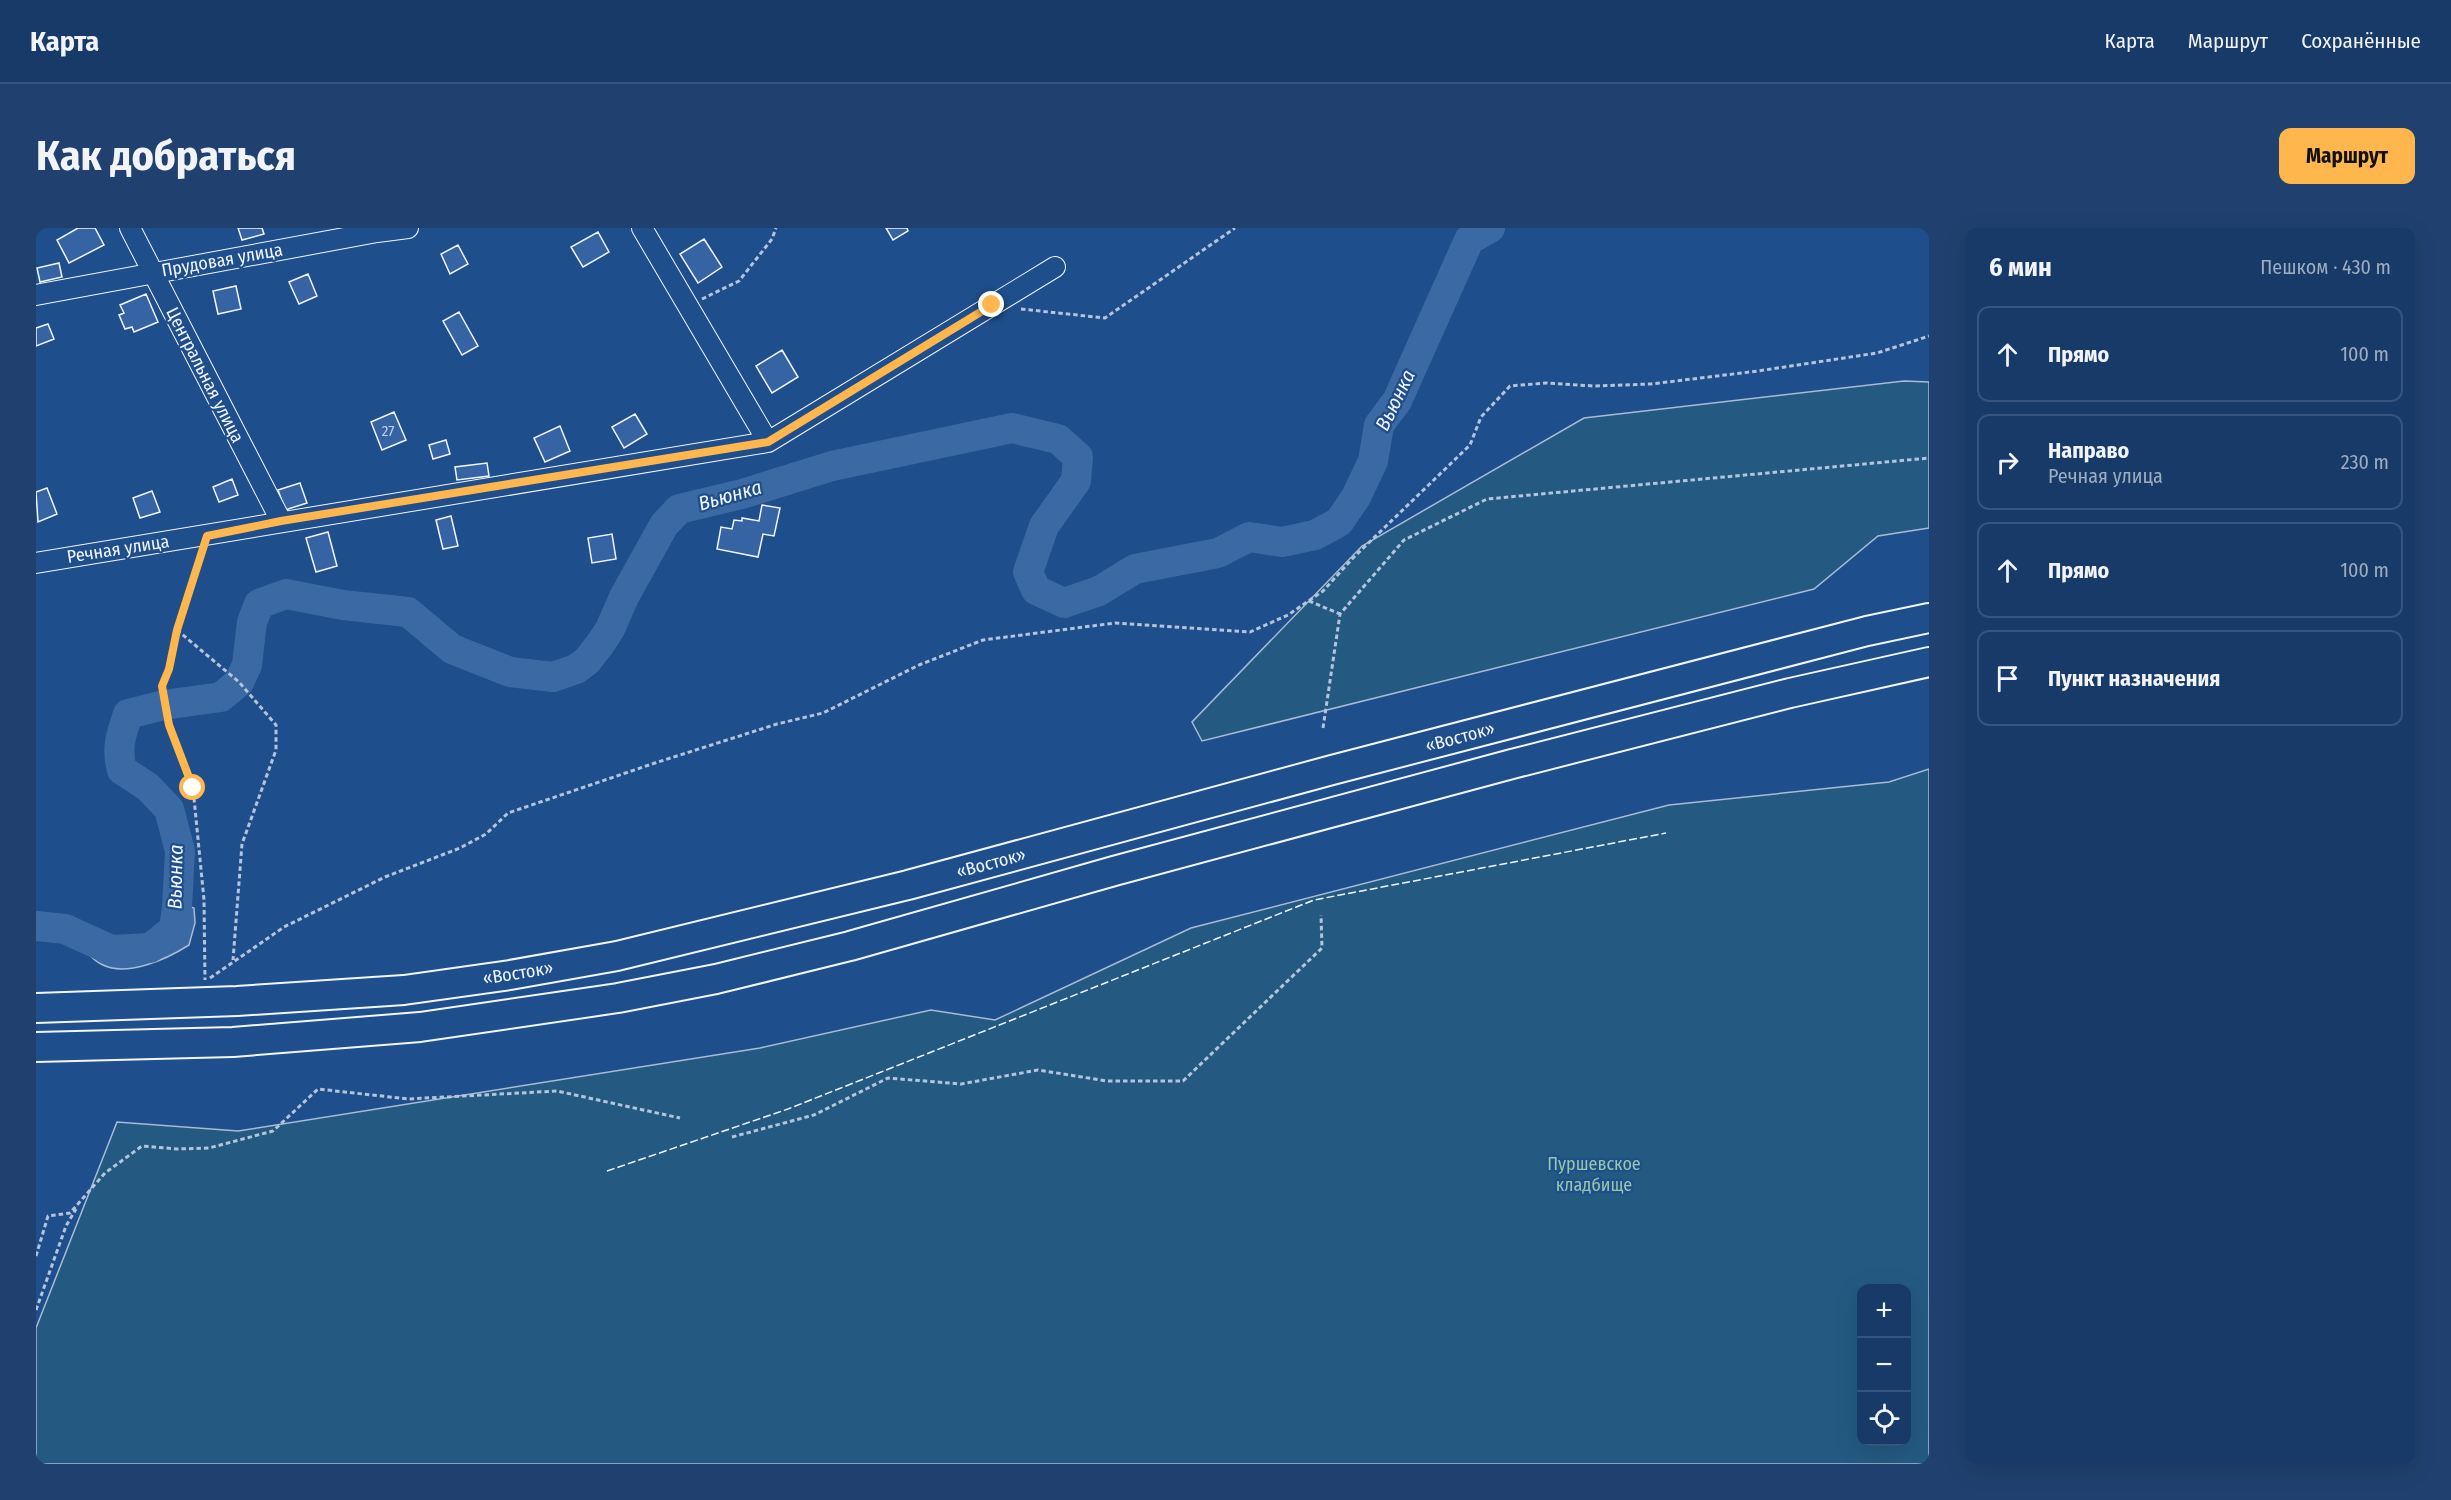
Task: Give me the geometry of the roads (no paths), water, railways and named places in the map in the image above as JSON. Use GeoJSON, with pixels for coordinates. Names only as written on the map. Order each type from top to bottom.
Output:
{"type":"FeatureCollection","features":[{"type":"Feature","properties":{"kind":"highway","name":"«Восток»"},"geometry":{"type":"LineString","coordinates":[[36,1008],[237,1001],[404,990],[510,975],[617,956],[909,885],[1332,770],[1867,631],[1929,618]]}},
{"type":"Feature","properties":{"kind":"highway"},"geometry":{"type":"LineString","coordinates":[[36,1047],[233,1042],[420,1027],[618,998],[716,979],[850,946],[1114,871],[1512,764],[1790,693],[1929,662]]}},
{"type":"Feature","properties":{"kind":"street","name":"Центральная улица"},"geometry":{"type":"LineString","coordinates":[[130,228],[281,521]]}},
{"type":"Feature","properties":{"kind":"street","name":"Прудовая улица"},"geometry":{"type":"LineString","coordinates":[[36,295],[408,228]]}},
{"type":"Feature","properties":{"kind":"street"},"geometry":{"type":"LineString","coordinates":[[642,228],[768,442],[1055,267]]}},
{"type":"Feature","properties":{"kind":"street","name":"Речная улица"},"geometry":{"type":"LineString","coordinates":[[36,563],[768,442]]}},
{"type":"Feature","properties":{"kind":"waterway","name":"Вьюнка"},"geometry":{"type":"LineString","coordinates":[[36,926],[65,929],[111,950],[150,948],[174,929],[180,851],[169,809],[148,787],[122,770],[119,748],[128,714],[164,705],[221,697],[239,682],[247,665],[252,622],[259,604],[286,594],[343,605],[408,612],[452,649],[510,672],[553,677],[576,669],[587,661],[601,643],[664,525],[679,509],[742,494],[832,466],[1012,428],[1058,439],[1078,457],[1076,481],[1044,526],[1028,572],[1036,590],[1064,603],[1099,591],[1135,569],[1218,553],[1249,537],[1282,542],[1315,535],[1339,522],[1356,497],[1373,461],[1379,425],[1397,401],[1469,240],[1490,228]]}},
{"type":"Feature","properties":{"kind":"park label","name":"Пуршевское кладбище"},"geometry":{"type":"Point","coordinates":[1594,1174]}}]}
